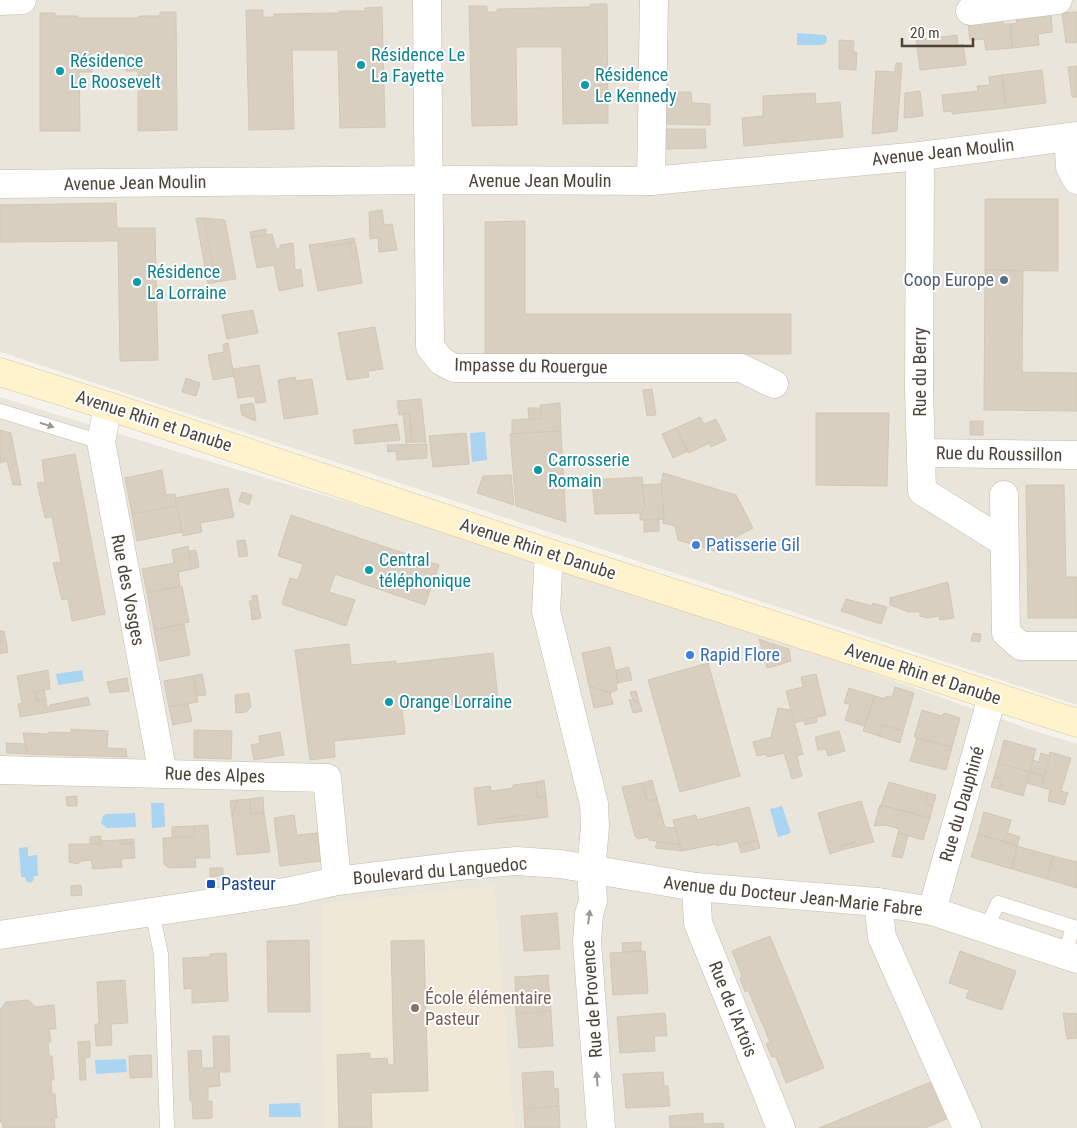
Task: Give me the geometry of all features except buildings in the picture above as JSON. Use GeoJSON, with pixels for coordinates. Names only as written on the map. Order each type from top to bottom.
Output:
{"type":"FeatureCollection","features":[{"type":"Feature","properties":{"kind":"main road","name":"Avenue Rhin et Danube"},"geometry":{"type":"LineString","coordinates":[[0,372],[108,406],[549,553],[1077,723]]}},
{"type":"Feature","properties":{"kind":"street"},"geometry":{"type":"LineString","coordinates":[[0,0],[22,0]]}},
{"type":"Feature","properties":{"kind":"street","name":"Impasse du Rouergue"},"geometry":{"type":"LineString","coordinates":[[427,0],[430,347],[440,361],[454,368],[741,368],[774,384]]}},
{"type":"Feature","properties":{"kind":"street"},"geometry":{"type":"LineString","coordinates":[[651,181],[654,0]]}},
{"type":"Feature","properties":{"kind":"street"},"geometry":{"type":"LineString","coordinates":[[970,11],[1058,0]]}},
{"type":"Feature","properties":{"kind":"street"},"geometry":{"type":"LineString","coordinates":[[1071,137],[1069,150],[1070,167],[1077,180]]}},
{"type":"Feature","properties":{"kind":"street","name":"Avenue Jean Moulin"},"geometry":{"type":"LineString","coordinates":[[0,184],[429,180],[651,181],[920,156],[1071,137]]}},
{"type":"Feature","properties":{"kind":"street","name":"Rue du Berry"},"geometry":{"type":"LineString","coordinates":[[920,156],[919,390],[922,491],[1004,542]]}},
{"type":"Feature","properties":{"kind":"street","name":"Rue des Vosges"},"geometry":{"type":"LineString","coordinates":[[108,406],[101,442],[163,774]]}},
{"type":"Feature","properties":{"kind":"street","name":"Rue du Roussillon"},"geometry":{"type":"LineString","coordinates":[[921,453],[1077,455]]}},
{"type":"Feature","properties":{"kind":"street"},"geometry":{"type":"LineString","coordinates":[[1004,495],[1006,633],[1021,646],[1077,646]]}},
{"type":"Feature","properties":{"kind":"street"},"geometry":{"type":"LineString","coordinates":[[549,553],[546,611],[594,804],[595,828],[591,870]]}},
{"type":"Feature","properties":{"kind":"street","name":"Rue du Dauphiné"},"geometry":{"type":"LineString","coordinates":[[932,911],[992,696]]}},
{"type":"Feature","properties":{"kind":"street","name":"Rue des Alpes"},"geometry":{"type":"LineString","coordinates":[[0,770],[327,778],[337,881]]}},
{"type":"Feature","properties":{"kind":"street","name":"Boulevard du Languedoc"},"geometry":{"type":"LineString","coordinates":[[0,936],[291,891],[337,881],[459,866],[516,861],[560,864],[591,870]]}},
{"type":"Feature","properties":{"kind":"street","name":"Avenue du Docteur Jean-Marie Fabre"},"geometry":{"type":"LineString","coordinates":[[591,870],[696,887],[878,902],[932,911],[1071,957]]}},
{"type":"Feature","properties":{"kind":"street","name":"Rue de Provence"},"geometry":{"type":"LineString","coordinates":[[591,870],[593,900],[589,914],[587,942],[601,1128]]}},
{"type":"Feature","properties":{"kind":"street","name":"Rue de l'Artois"},"geometry":{"type":"LineString","coordinates":[[696,887],[698,923],[781,1128]]}},
{"type":"Feature","properties":{"kind":"street"},"geometry":{"type":"LineString","coordinates":[[878,902],[882,937],[967,1128]]}},
{"type":"Feature","properties":{"kind":"lane"},"geometry":{"type":"LineString","coordinates":[[0,411],[101,442]]}},
{"type":"Feature","properties":{"kind":"lane"},"geometry":{"type":"LineString","coordinates":[[986,929],[998,903],[1075,927],[1071,957]]}},
{"type":"Feature","properties":{"kind":"lane"},"geometry":{"type":"LineString","coordinates":[[152,912],[161,954],[167,1128]]}},
{"type":"Feature","properties":{"kind":"shaded area"},"geometry":{"type":"Polygon","coordinates":[[[0,0],[1077,0],[1077,705],[0,352],[0,0]]]}},
{"type":"Feature","properties":{"kind":"shaded area"},"geometry":{"type":"Polygon","coordinates":[[[0,397],[178,452],[637,588],[1029,729],[1077,744],[1077,1128],[0,1128],[0,397]]]}},
{"type":"Feature","properties":{"kind":"shaded area"},"geometry":{"type":"Polygon","coordinates":[[[494,886],[514,1128],[324,1128],[321,904],[494,886]]]}},
{"type":"Feature","properties":{"kind":"water"},"geometry":{"type":"Polygon","coordinates":[[[797,33],[825,35],[827,38],[826,43],[822,45],[797,45],[797,33]]]}},
{"type":"Feature","properties":{"kind":"water"},"geometry":{"type":"Polygon","coordinates":[[[485,432],[487,460],[472,462],[470,433],[485,432]]]}},
{"type":"Feature","properties":{"kind":"water"},"geometry":{"type":"Polygon","coordinates":[[[82,670],[84,681],[58,685],[56,674],[82,670]]]}},
{"type":"Feature","properties":{"kind":"water"},"geometry":{"type":"Polygon","coordinates":[[[151,803],[164,803],[165,827],[152,828],[151,803]]]}},
{"type":"Feature","properties":{"kind":"water"},"geometry":{"type":"Polygon","coordinates":[[[782,806],[791,833],[778,837],[770,809],[782,806]]]}},
{"type":"Feature","properties":{"kind":"water"},"geometry":{"type":"Polygon","coordinates":[[[135,813],[136,827],[107,828],[101,823],[103,816],[106,814],[135,813]]]}},
{"type":"Feature","properties":{"kind":"water"},"geometry":{"type":"Polygon","coordinates":[[[28,847],[28,856],[37,855],[38,876],[34,876],[33,881],[30,883],[26,881],[25,877],[21,877],[19,848],[28,847]]]}},
{"type":"Feature","properties":{"kind":"water"},"geometry":{"type":"Polygon","coordinates":[[[126,1059],[127,1072],[96,1074],[95,1060],[126,1059]]]}},
{"type":"Feature","properties":{"kind":"water"},"geometry":{"type":"Polygon","coordinates":[[[300,1103],[301,1117],[269,1117],[269,1104],[300,1103]]]}},
{"type":"Feature","properties":{"kind":"place","name":"Résidence Le La Fayette"},"geometry":{"type":"Point","coordinates":[361,65]}},
{"type":"Feature","properties":{"kind":"place","name":"Résidence Le Roosevelt"},"geometry":{"type":"Point","coordinates":[60,71]}},
{"type":"Feature","properties":{"kind":"place","name":"Résidence Le Kennedy"},"geometry":{"type":"Point","coordinates":[585,85]}},
{"type":"Feature","properties":{"kind":"place","name":"Coop Europe"},"geometry":{"type":"Point","coordinates":[1004,280]}},
{"type":"Feature","properties":{"kind":"place","name":"Résidence La Lorraine"},"geometry":{"type":"Point","coordinates":[137,282]}},
{"type":"Feature","properties":{"kind":"place","name":"Carrosserie Romain"},"geometry":{"type":"Point","coordinates":[538,470]}},
{"type":"Feature","properties":{"kind":"place","name":"Patisserie Gil"},"geometry":{"type":"Point","coordinates":[696,545]}},
{"type":"Feature","properties":{"kind":"place","name":"Central téléphonique"},"geometry":{"type":"Point","coordinates":[369,570]}},
{"type":"Feature","properties":{"kind":"place","name":"Rapid Flore"},"geometry":{"type":"Point","coordinates":[690,655]}},
{"type":"Feature","properties":{"kind":"place","name":"Orange Lorraine"},"geometry":{"type":"Point","coordinates":[389,702]}},
{"type":"Feature","properties":{"kind":"place","name":"Pasteur"},"geometry":{"type":"Point","coordinates":[211,884]}},
{"type":"Feature","properties":{"kind":"place","name":"École élémentaire Pasteur"},"geometry":{"type":"Point","coordinates":[415,1008]}}]}
